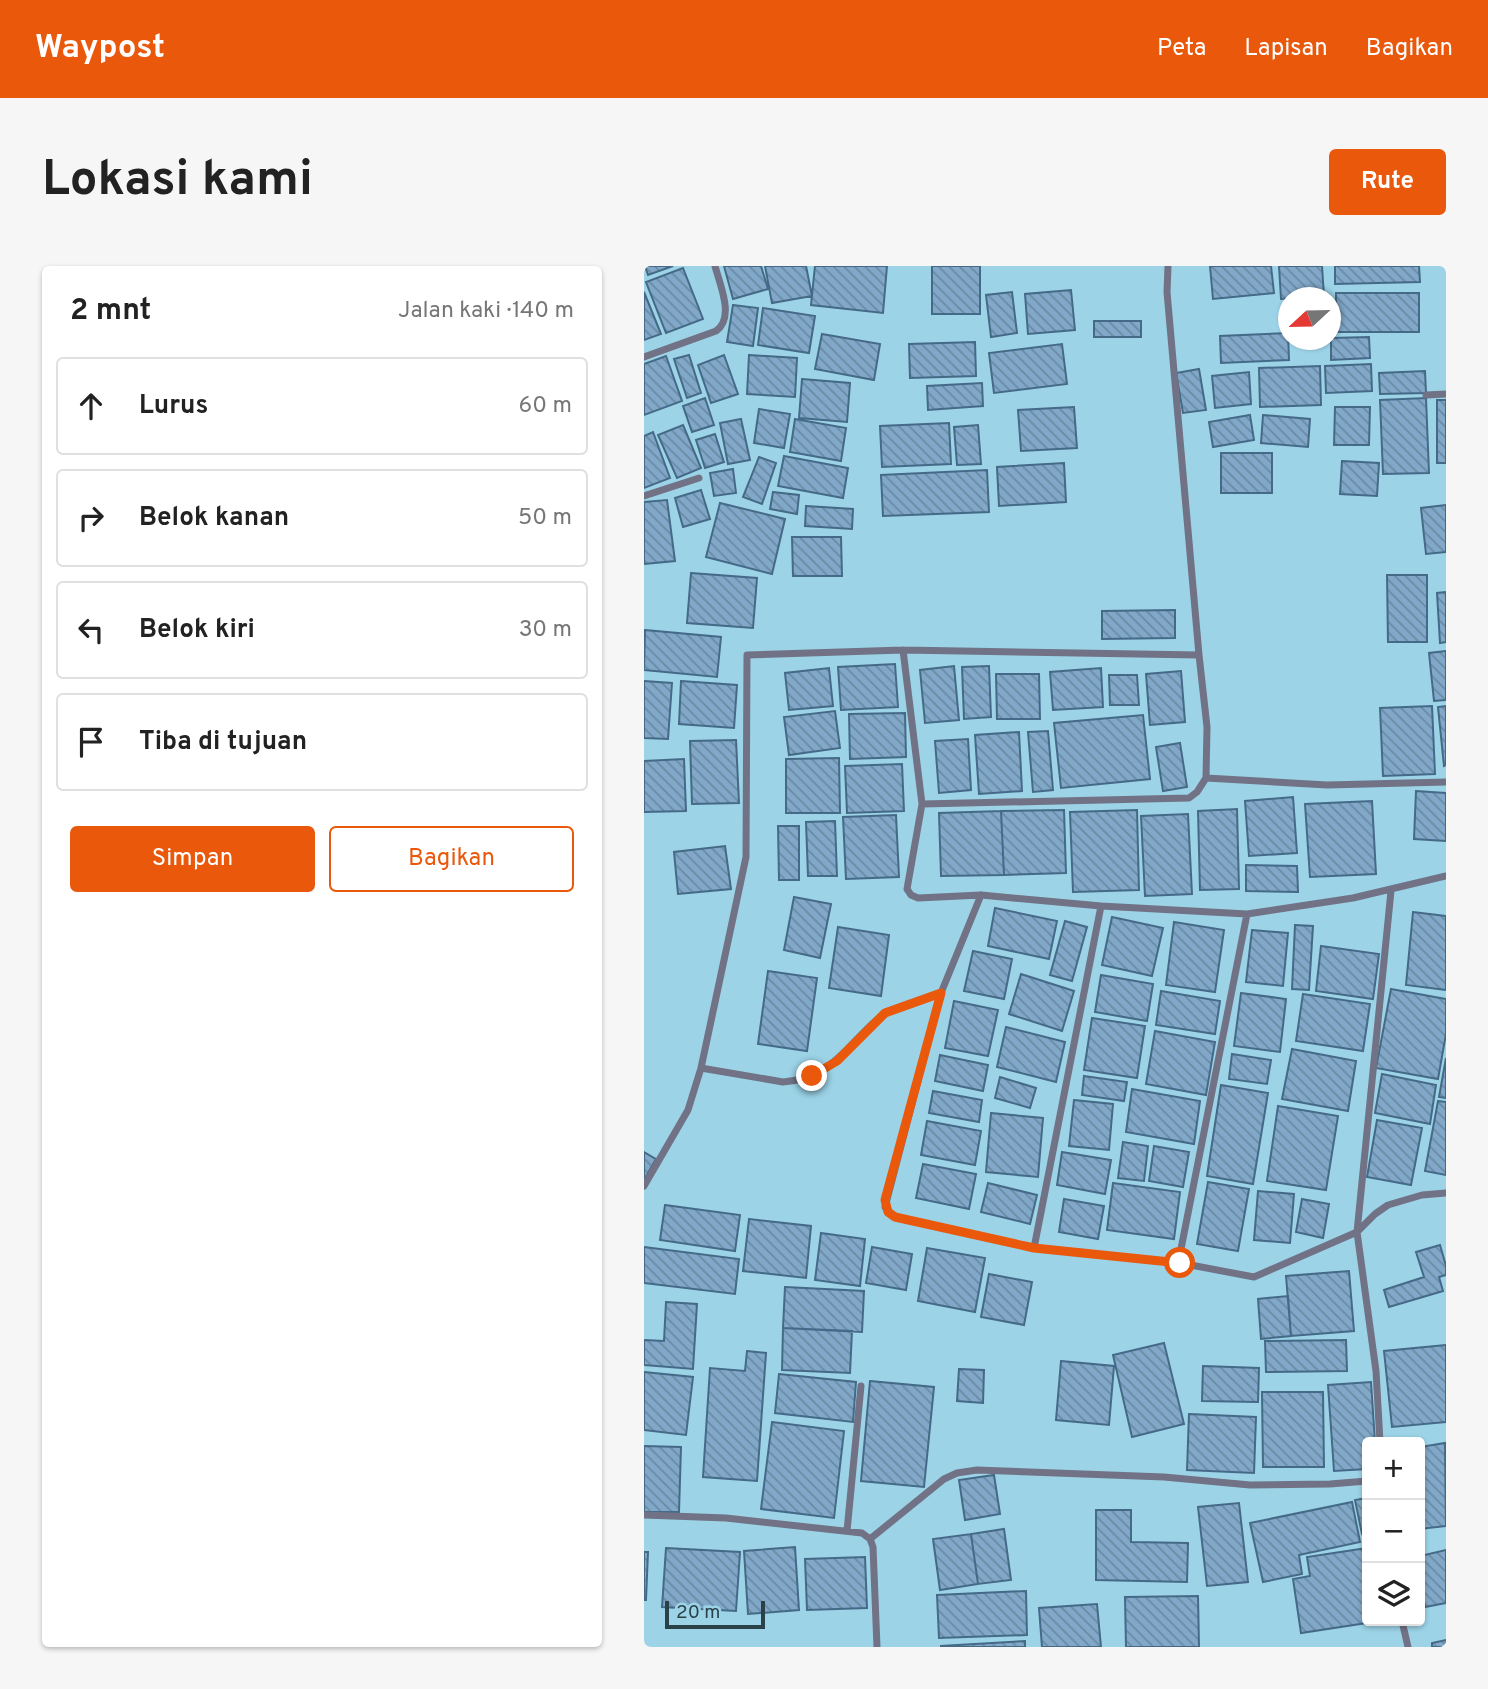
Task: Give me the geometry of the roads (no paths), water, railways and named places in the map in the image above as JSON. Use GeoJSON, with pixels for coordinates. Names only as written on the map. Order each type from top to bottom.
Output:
{"type":"FeatureCollection","features":[{"type":"Feature","properties":{"kind":"street"},"geometry":{"type":"LineString","coordinates":[[644,357],[722,327],[727,314],[715,266]]}},
{"type":"Feature","properties":{"kind":"street"},"geometry":{"type":"LineString","coordinates":[[922,804],[1189,798],[1197,792],[1206,778],[1207,727],[1168,305],[1168,266]]}},
{"type":"Feature","properties":{"kind":"street"},"geometry":{"type":"LineString","coordinates":[[1426,396],[1446,394]]}},
{"type":"Feature","properties":{"kind":"street"},"geometry":{"type":"LineString","coordinates":[[644,496],[699,478]]}},
{"type":"Feature","properties":{"kind":"street"},"geometry":{"type":"LineString","coordinates":[[644,1186],[688,1110],[701,1068],[746,857],[747,655],[903,650],[1199,655]]}},
{"type":"Feature","properties":{"kind":"street"},"geometry":{"type":"LineString","coordinates":[[903,650],[922,804],[907,889],[911,895],[918,898],[981,895],[1101,906],[1247,914],[1391,891],[1446,876]]}},
{"type":"Feature","properties":{"kind":"street"},"geometry":{"type":"LineString","coordinates":[[1206,778],[1327,785],[1446,782]]}},
{"type":"Feature","properties":{"kind":"street"},"geometry":{"type":"LineString","coordinates":[[1380,1437],[1377,1371],[1357,1232],[1391,891]]}},
{"type":"Feature","properties":{"kind":"street"},"geometry":{"type":"LineString","coordinates":[[981,895],[941,993],[885,1206],[895,1217],[1034,1248],[1180,1263],[1254,1277],[1357,1232],[1388,1205],[1422,1195],[1446,1193]]}},
{"type":"Feature","properties":{"kind":"street"},"geometry":{"type":"LineString","coordinates":[[1034,1248],[1101,906]]}},
{"type":"Feature","properties":{"kind":"street"},"geometry":{"type":"LineString","coordinates":[[1180,1263],[1247,914]]}},
{"type":"Feature","properties":{"kind":"street"},"geometry":{"type":"LineString","coordinates":[[701,1068],[783,1082],[796,1081],[812,1076],[837,1061],[885,1013],[941,993]]}},
{"type":"Feature","properties":{"kind":"street"},"geometry":{"type":"LineString","coordinates":[[846,1531],[861,1386]]}},
{"type":"Feature","properties":{"kind":"street"},"geometry":{"type":"LineString","coordinates":[[870,1539],[944,1479],[957,1473],[977,1470],[1164,1477],[1250,1485],[1362,1481]]}},
{"type":"Feature","properties":{"kind":"street"},"geometry":{"type":"LineString","coordinates":[[644,1515],[726,1518],[862,1533],[870,1539],[873,1547],[877,1647]]}},
{"type":"Feature","properties":{"kind":"street"},"geometry":{"type":"LineString","coordinates":[[1403,1626],[1408,1647]]}}]}
